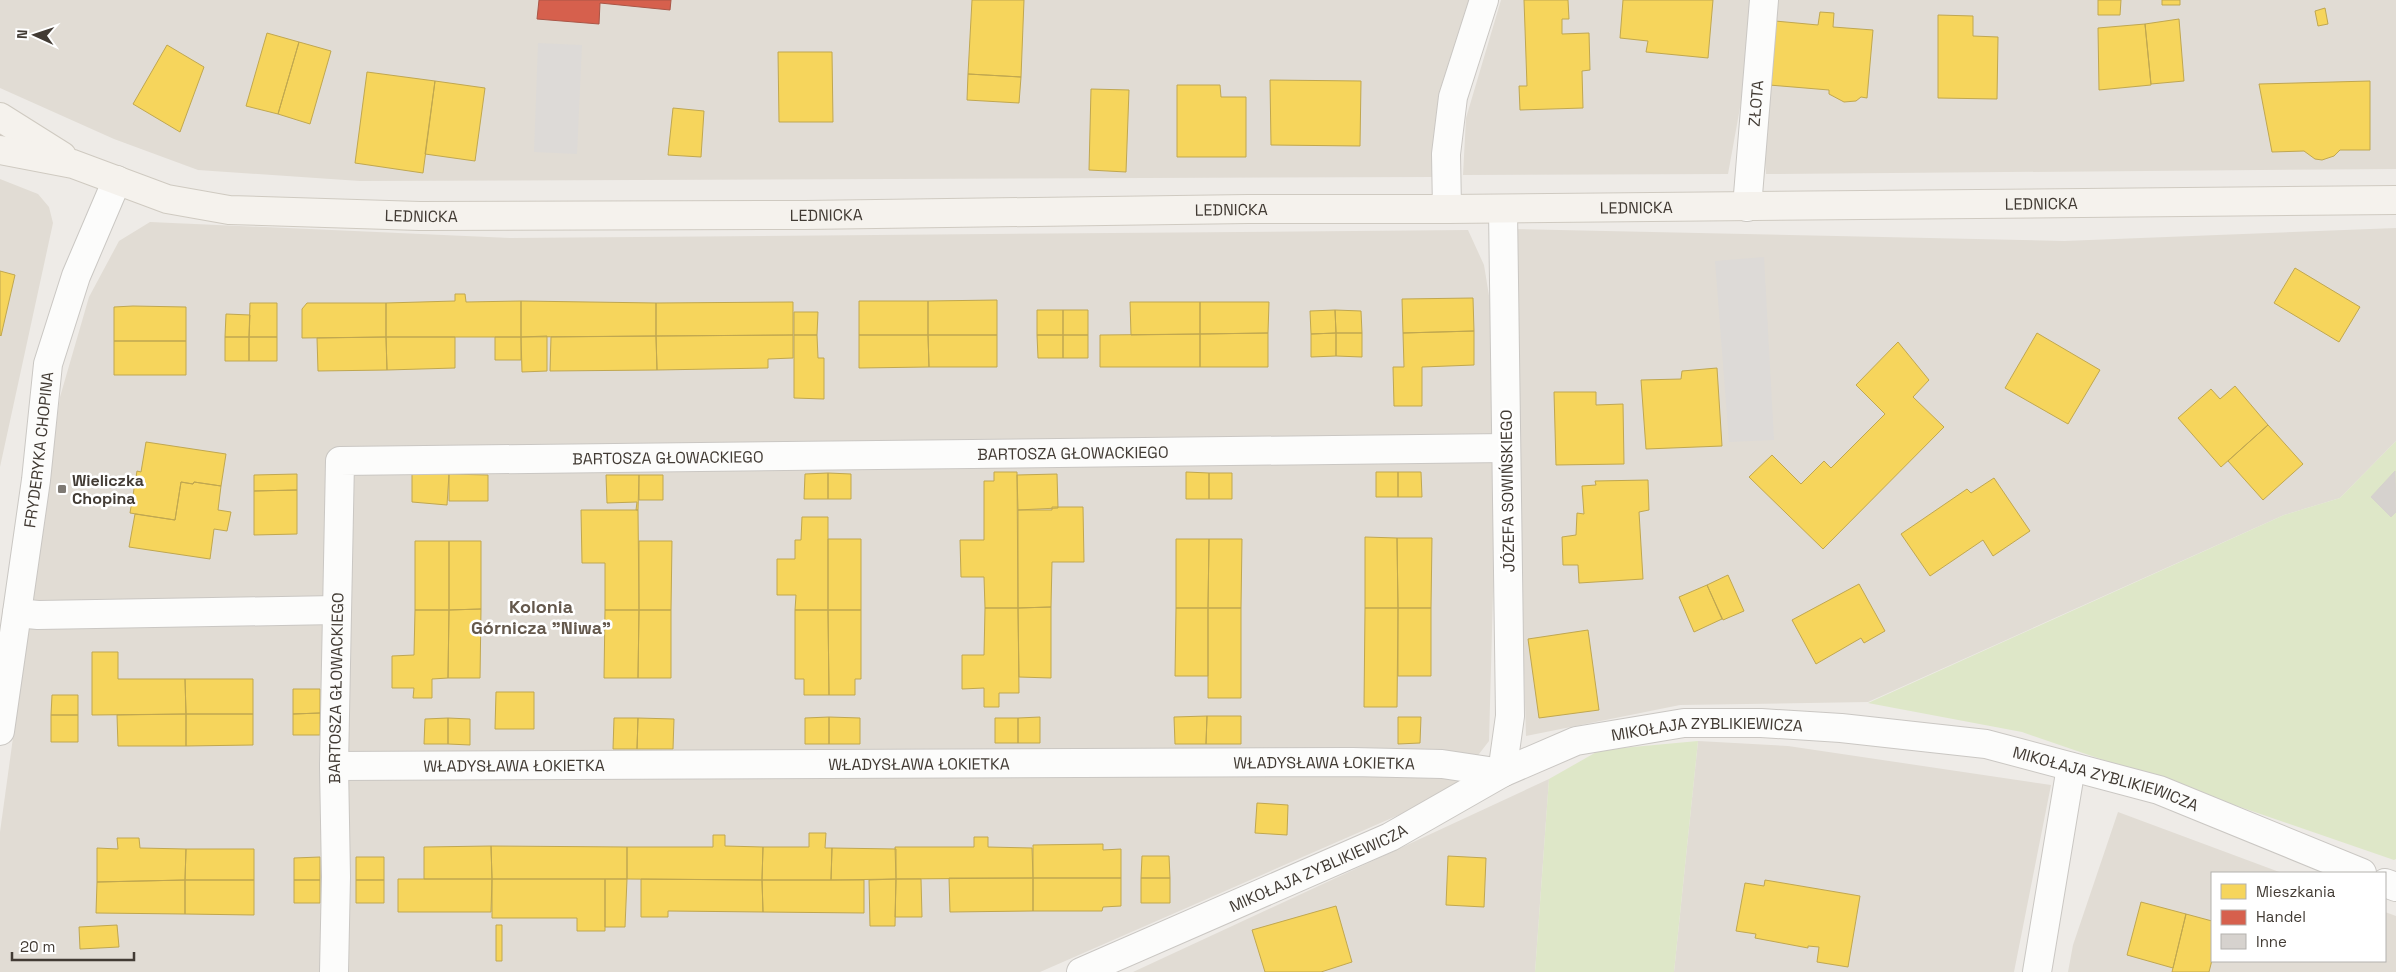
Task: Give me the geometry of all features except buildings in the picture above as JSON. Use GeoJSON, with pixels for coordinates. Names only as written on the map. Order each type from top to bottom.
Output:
{"type":"FeatureCollection","features":[{"type":"Feature","properties":{"kind":"main road","name":"LEDNICKA"},"geometry":{"type":"LineString","coordinates":[[0,117],[73,164]]}},
{"type":"Feature","properties":{"kind":"main road","name":"LEDNICKA"},"geometry":{"type":"LineString","coordinates":[[0,150],[73,164],[167,199],[228,210],[420,216],[804,215],[1248,209],[1503,209],[2396,200]]}},
{"type":"Feature","properties":{"kind":"street"},"geometry":{"type":"LineString","coordinates":[[1447,209],[1446,154],[1454,97],[1484,0]]}},
{"type":"Feature","properties":{"kind":"street","name":"ZŁOTA"},"geometry":{"type":"LineString","coordinates":[[1747,207],[1764,0]]}},
{"type":"Feature","properties":{"kind":"street","name":"FRYDERYKA CHOPINA"},"geometry":{"type":"LineString","coordinates":[[0,731],[36,480],[48,364],[76,276],[117,180]]}},
{"type":"Feature","properties":{"kind":"street","name":"JÓZEFA SOWIŃSKIEGO"},"geometry":{"type":"LineString","coordinates":[[1502,774],[1510,716],[1503,209]]}},
{"type":"Feature","properties":{"kind":"street","name":"BARTOSZA GŁOWACKIEGO"},"geometry":{"type":"LineString","coordinates":[[334,972],[336,877],[334,766],[340,461],[1506,448]]}},
{"type":"Feature","properties":{"kind":"street"},"geometry":{"type":"LineString","coordinates":[[17,614],[38,616],[337,610]]}},
{"type":"Feature","properties":{"kind":"street","name":"MIKOŁAJA ZYBLIKIEWICZA"},"geometry":{"type":"LineString","coordinates":[[1081,972],[1390,837],[1502,774],[1576,741],[1694,723],[1761,722],[1841,728],[1986,744],[2159,790],[2360,872]]}},
{"type":"Feature","properties":{"kind":"street","name":"WŁADYSŁAWA ŁOKIETKA"},"geometry":{"type":"LineString","coordinates":[[334,766],[1352,762],[1442,764],[1502,774]]}},
{"type":"Feature","properties":{"kind":"street"},"geometry":{"type":"LineString","coordinates":[[2037,972],[2071,767]]}},
{"type":"Feature","properties":{"kind":"shaded area"},"geometry":{"type":"Polygon","coordinates":[[[0,0],[1472,0],[1433,177],[360,181],[198,170],[114,139],[0,88],[0,0]]]}},
{"type":"Feature","properties":{"kind":"shaded area"},"geometry":{"type":"Polygon","coordinates":[[[1501,0],[1753,0],[1749,58],[1728,174],[1463,175],[1466,118],[1501,0]]]}},
{"type":"Feature","properties":{"kind":"shaded area"},"geometry":{"type":"Polygon","coordinates":[[[1772,0],[2396,0],[2396,169],[1766,174],[1761,108],[1772,0]]]}},
{"type":"Feature","properties":{"kind":"shaded area"},"geometry":{"type":"Polygon","coordinates":[[[538,43],[582,45],[577,154],[534,152],[538,43]]]}},
{"type":"Feature","properties":{"kind":"shaded area"},"geometry":{"type":"Polygon","coordinates":[[[0,179],[38,194],[49,207],[53,223],[0,467],[0,179]]]}},
{"type":"Feature","properties":{"kind":"shaded area"},"geometry":{"type":"Polygon","coordinates":[[[150,222],[510,238],[1468,230],[1484,265],[1491,308],[1496,484],[1489,741],[1449,793],[1040,972],[0,972],[0,832],[60,397],[89,297],[119,241],[150,222]]]}},
{"type":"Feature","properties":{"kind":"shaded area"},"geometry":{"type":"Polygon","coordinates":[[[2396,228],[2396,441],[2340,498],[2284,515],[1868,702],[1680,705],[1526,736],[1511,229],[2064,241],[2396,228]]]}},
{"type":"Feature","properties":{"kind":"shaded area"},"geometry":{"type":"Polygon","coordinates":[[[1764,257],[1774,440],[1729,442],[1715,261],[1764,257]]]}},
{"type":"Feature","properties":{"kind":"shaded area"},"geometry":{"type":"Polygon","coordinates":[[[1698,741],[1788,746],[2051,785],[2014,972],[1674,972],[1698,741]]]}},
{"type":"Feature","properties":{"kind":"shaded area"},"geometry":{"type":"Polygon","coordinates":[[[1549,779],[1535,972],[1133,972],[1549,779]]]}},
{"type":"Feature","properties":{"kind":"shaded area"},"geometry":{"type":"Polygon","coordinates":[[[2118,812],[2279,872],[2211,872],[2211,962],[2386,962],[2386,912],[2396,916],[2396,972],[2068,972],[2073,945],[2118,812]]]}},
{"type":"Feature","properties":{"kind":"green space"},"geometry":{"type":"Polygon","coordinates":[[[2396,441],[2396,859],[2394,860],[2022,732],[1868,703],[2284,515],[2340,498],[2396,441]]]}},
{"type":"Feature","properties":{"kind":"green space"},"geometry":{"type":"Polygon","coordinates":[[[1698,741],[1674,972],[1535,972],[1549,779],[1600,750],[1698,741]]]}},
{"type":"Feature","properties":{"kind":"place","name":"Wieliczka Chopina"},"geometry":{"type":"Point","coordinates":[62,489]}},
{"type":"Feature","properties":{"kind":"district","name":"Kolonia Górnicza \"Niwa\""},"geometry":{"type":"Point","coordinates":[541,617]}}]}
